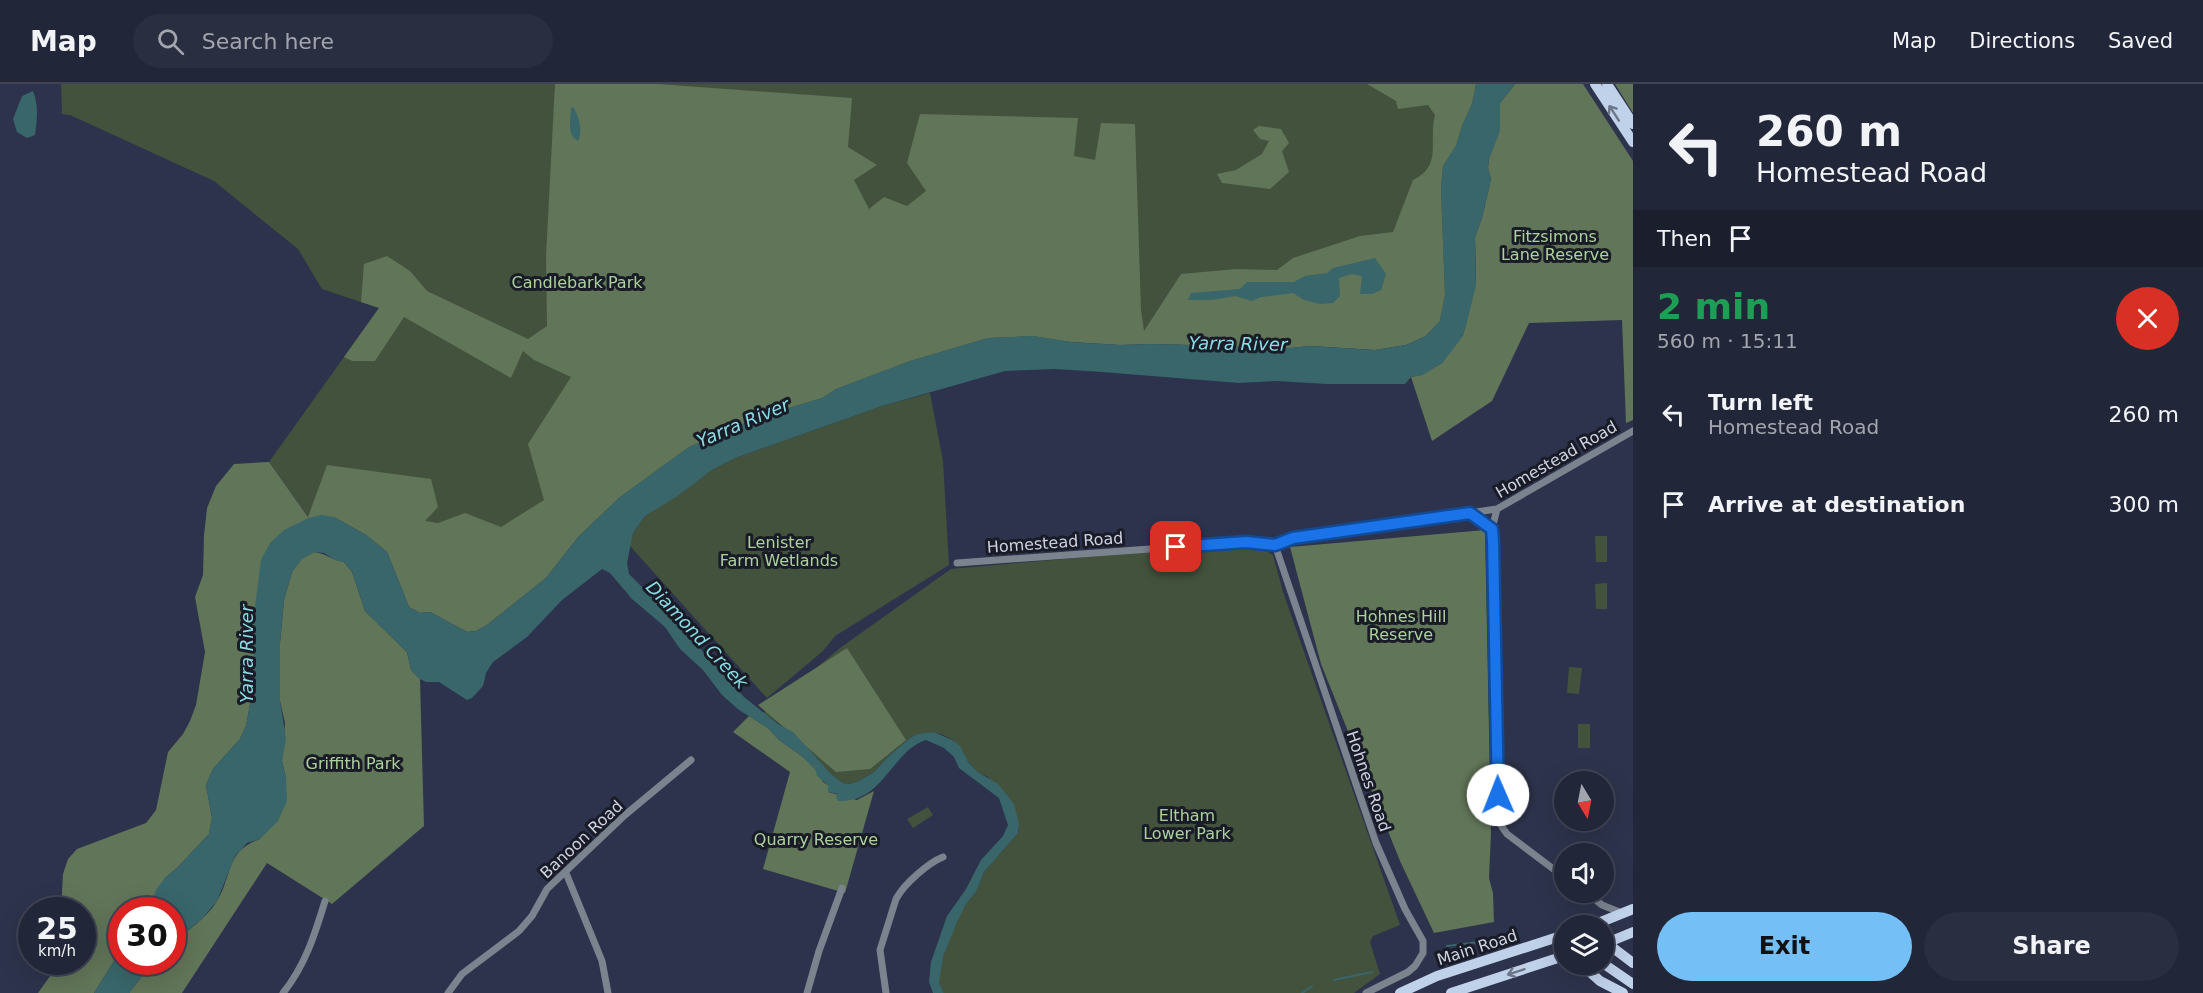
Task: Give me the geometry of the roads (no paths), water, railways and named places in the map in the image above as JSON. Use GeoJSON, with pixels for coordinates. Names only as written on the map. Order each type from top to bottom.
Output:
{"type":"FeatureCollection","features":[{"type":"Feature","properties":{"kind":"main road"},"geometry":{"type":"LineString","coordinates":[[1595,84],[1633,142]]}},
{"type":"Feature","properties":{"kind":"main road"},"geometry":{"type":"LineString","coordinates":[[1607,84],[1633,124]]}},
{"type":"Feature","properties":{"kind":"main road"},"geometry":{"type":"LineString","coordinates":[[1614,917],[1628,911]]}},
{"type":"Feature","properties":{"kind":"main road"},"geometry":{"type":"LineString","coordinates":[[1614,939],[1633,932]]}},
{"type":"Feature","properties":{"kind":"main road","name":"Main Road"},"geometry":{"type":"LineString","coordinates":[[1400,993],[1437,976],[1554,938]]}},
{"type":"Feature","properties":{"kind":"main road"},"geometry":{"type":"LineString","coordinates":[[1614,949],[1632,961]]}},
{"type":"Feature","properties":{"kind":"main road"},"geometry":{"type":"LineString","coordinates":[[1451,993],[1468,991],[1554,960]]}},
{"type":"Feature","properties":{"kind":"main road"},"geometry":{"type":"LineString","coordinates":[[1614,971],[1633,984]]}},
{"type":"Feature","properties":{"kind":"main road"},"geometry":{"type":"LineString","coordinates":[[1593,975],[1623,993]]}},
{"type":"Feature","properties":{"kind":"street","name":"Homestead Road"},"geometry":{"type":"LineString","coordinates":[[957,563],[1246,542],[1275,545],[1293,538],[1497,509],[1633,431]]}},
{"type":"Feature","properties":{"kind":"street"},"geometry":{"type":"LineString","coordinates":[[1497,509],[1492,529],[1499,817],[1507,834],[1554,869]]}},
{"type":"Feature","properties":{"kind":"street"},"geometry":{"type":"LineString","coordinates":[[1470,513],[1492,529]]}},
{"type":"Feature","properties":{"kind":"street","name":"Hohnes Road"},"geometry":{"type":"LineString","coordinates":[[1275,545],[1376,843],[1405,909],[1423,941],[1423,953],[1415,966],[1408,972],[1366,993]]}},
{"type":"Feature","properties":{"kind":"street","name":"Banoon Road"},"geometry":{"type":"LineString","coordinates":[[448,993],[462,974],[519,931],[532,916],[542,895],[625,815],[691,760]]}},
{"type":"Feature","properties":{"kind":"street"},"geometry":{"type":"LineString","coordinates":[[886,993],[880,950],[896,899],[900,892],[933,861],[943,857]]}},
{"type":"Feature","properties":{"kind":"street"},"geometry":{"type":"LineString","coordinates":[[566,873],[602,960],[608,993]]}},
{"type":"Feature","properties":{"kind":"street"},"geometry":{"type":"LineString","coordinates":[[807,993],[819,951],[842,888]]}},
{"type":"Feature","properties":{"kind":"street"},"geometry":{"type":"LineString","coordinates":[[283,993],[309,950],[325,902]]}},
{"type":"Feature","properties":{"kind":"street"},"geometry":{"type":"LineString","coordinates":[[1600,903],[1628,911]]}},
{"type":"Feature","properties":{"kind":"street"},"geometry":{"type":"LineString","coordinates":[[1601,915],[1602,905]]}},
{"type":"Feature","properties":{"kind":"waterway","name":"Diamond Creek"},"geometry":{"type":"LineString","coordinates":[[803,756],[816,769]]}},
{"type":"Feature","properties":{"kind":"waterway"},"geometry":{"type":"LineString","coordinates":[[1447,946],[1510,938]]}},
{"type":"Feature","properties":{"kind":"waterway"},"geometry":{"type":"LineString","coordinates":[[1334,980],[1372,972]]}},
{"type":"Feature","properties":{"kind":"waterway"},"geometry":{"type":"LineString","coordinates":[[1302,993],[1312,986]]}},
{"type":"Feature","properties":{"kind":"park label","name":"Fitzsimons Lane Reserve"},"geometry":{"type":"Point","coordinates":[1555,245]}},
{"type":"Feature","properties":{"kind":"park label","name":"Candlebark Park"},"geometry":{"type":"Point","coordinates":[577,282]}},
{"type":"Feature","properties":{"kind":"park label","name":"Lenister Farm Wetlands"},"geometry":{"type":"Point","coordinates":[779,551]}},
{"type":"Feature","properties":{"kind":"park label","name":"Hohnes Hill Reserve"},"geometry":{"type":"Point","coordinates":[1401,625]}},
{"type":"Feature","properties":{"kind":"park label","name":"Griffith Park"},"geometry":{"type":"Point","coordinates":[353,763]}},
{"type":"Feature","properties":{"kind":"park label","name":"Eltham Lower Park"},"geometry":{"type":"Point","coordinates":[1187,824]}},
{"type":"Feature","properties":{"kind":"park label","name":"Quarry Reserve"},"geometry":{"type":"Point","coordinates":[816,839]}},
{"type":"Feature","properties":{"kind":"water label","name":"Yarra River"},"geometry":{"type":"Point","coordinates":[1238,344]}},
{"type":"Feature","properties":{"kind":"water label","name":"Yarra River"},"geometry":{"type":"Point","coordinates":[743,423]}},
{"type":"Feature","properties":{"kind":"water label","name":"Yarra River"},"geometry":{"type":"Point","coordinates":[247,654]}}]}
